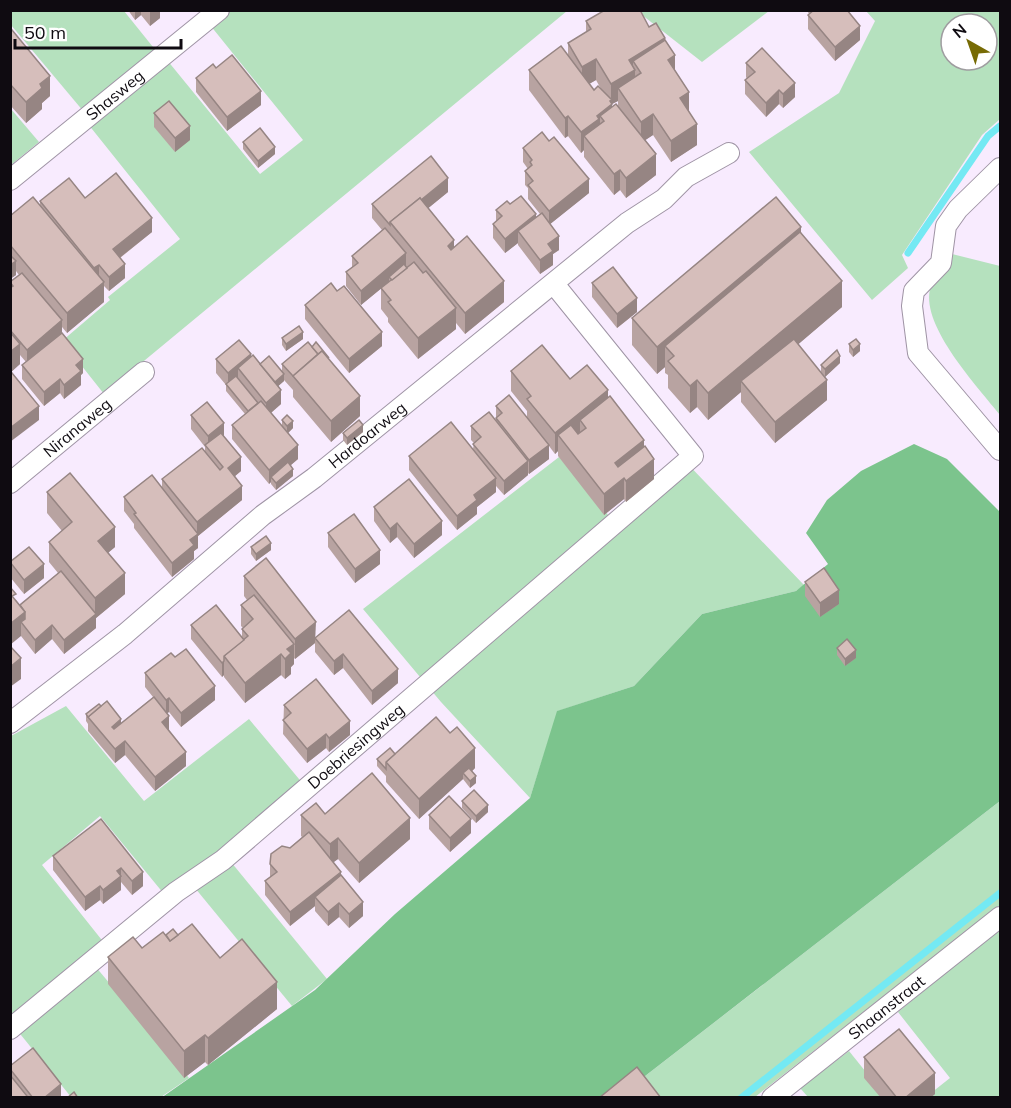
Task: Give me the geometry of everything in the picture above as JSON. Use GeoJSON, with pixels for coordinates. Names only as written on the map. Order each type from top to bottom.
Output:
{"type":"FeatureCollection","features":[{"type":"Feature","properties":{"kind":"street","name":"Shasweg"},"geometry":{"type":"LineString","coordinates":[[10,180],[219,10]]}},
{"type":"Feature","properties":{"kind":"street","name":"Hardoarweg"},"geometry":{"type":"LineString","coordinates":[[10,723],[125,634],[263,515],[314,478],[627,223],[664,199],[686,177],[729,153]]}},
{"type":"Feature","properties":{"kind":"street"},"geometry":{"type":"LineString","coordinates":[[1000,168],[958,209],[945,226],[941,263],[914,291],[912,306],[918,353],[1000,450]]}},
{"type":"Feature","properties":{"kind":"street","name":"Doebriesingweg"},"geometry":{"type":"LineString","coordinates":[[10,1029],[176,892],[223,860],[693,456],[554,284]]}},
{"type":"Feature","properties":{"kind":"street","name":"Niranaweg"},"geometry":{"type":"LineString","coordinates":[[10,483],[144,372]]}},
{"type":"Feature","properties":{"kind":"street","name":"Shaanstraat"},"geometry":{"type":"LineString","coordinates":[[772,1098],[1000,917]]}},
{"type":"Feature","properties":{"kind":"green space"},"geometry":{"type":"Polygon","coordinates":[[[10,11],[124,11],[157,52],[84,112],[11,25],[10,11]]]}},
{"type":"Feature","properties":{"kind":"green space"},"geometry":{"type":"Polygon","coordinates":[[[229,11],[567,11],[104,394],[62,341],[110,300],[108,297],[180,239],[88,124],[167,60],[260,174],[303,140],[210,25],[229,11]]]}},
{"type":"Feature","properties":{"kind":"green space"},"geometry":{"type":"Polygon","coordinates":[[[637,11],[769,11],[702,62],[637,11]]]}},
{"type":"Feature","properties":{"kind":"green space"},"geometry":{"type":"Polygon","coordinates":[[[866,11],[1000,11],[1000,119],[982,135],[902,255],[908,268],[872,300],[749,152],[839,93],[875,21],[866,11]]]}},
{"type":"Feature","properties":{"kind":"green space"},"geometry":{"type":"Polygon","coordinates":[[[11,109],[39,142],[10,165],[11,109]]]}},
{"type":"Feature","properties":{"kind":"green space"},"geometry":{"type":"Polygon","coordinates":[[[952,254],[1000,266],[1000,415],[954,356],[934,321],[930,304],[930,289],[952,254]]]}},
{"type":"Feature","properties":{"kind":"green space"},"geometry":{"type":"Polygon","coordinates":[[[914,444],[947,459],[1000,512],[1000,801],[618,1097],[161,1098],[315,990],[395,914],[530,798],[557,711],[634,686],[702,614],[796,591],[828,564],[806,533],[827,500],[861,471],[914,444]]]}},
{"type":"Feature","properties":{"kind":"green space"},"geometry":{"type":"Polygon","coordinates":[[[680,456],[804,585],[796,591],[702,614],[634,686],[558,711],[530,798],[441,702],[363,609],[559,457],[609,516],[680,456]]]}},
{"type":"Feature","properties":{"kind":"green space"},"geometry":{"type":"Polygon","coordinates":[[[66,706],[144,801],[249,719],[304,785],[164,894],[100,816],[42,865],[105,944],[11,1020],[11,736],[66,706]]]}},
{"type":"Feature","properties":{"kind":"green space"},"geometry":{"type":"Polygon","coordinates":[[[1000,801],[1000,905],[755,1097],[653,1097],[640,1080],[1000,801]]]}},
{"type":"Feature","properties":{"kind":"green space"},"geometry":{"type":"Polygon","coordinates":[[[231,862],[327,979],[292,1006],[195,888],[231,862]]]}},
{"type":"Feature","properties":{"kind":"green space"},"geometry":{"type":"Polygon","coordinates":[[[1000,928],[1000,1097],[926,1097],[950,1078],[898,1012],[1000,928]]]}},
{"type":"Feature","properties":{"kind":"green space"},"geometry":{"type":"Polygon","coordinates":[[[95,966],[189,1078],[161,1097],[71,1097],[17,1030],[95,966]]]}},
{"type":"Feature","properties":{"kind":"green space"},"geometry":{"type":"Polygon","coordinates":[[[849,1051],[886,1097],[808,1097],[800,1088],[849,1051]]]}},
{"type":"Feature","properties":{"kind":"building"},"geometry":{"type":"Polygon","coordinates":[[[605,10],[640,10],[649,27],[656,23],[665,38],[629,60],[635,70],[611,84],[596,59],[582,67],[568,43],[591,29],[586,21],[605,10]]]}},
{"type":"Feature","properties":{"kind":"building"},"geometry":{"type":"Polygon","coordinates":[[[814,10],[847,10],[860,26],[835,47],[808,15],[814,10]]]}},
{"type":"Feature","properties":{"kind":"building"},"geometry":{"type":"Polygon","coordinates":[[[12,30],[50,76],[40,84],[42,88],[26,102],[10,84],[10,31],[12,30]]]}},
{"type":"Feature","properties":{"kind":"building"},"geometry":{"type":"Polygon","coordinates":[[[665,40],[675,55],[668,60],[689,92],[680,98],[697,124],[671,141],[653,114],[641,122],[618,88],[641,73],[633,61],[665,40]]]}},
{"type":"Feature","properties":{"kind":"building"},"geometry":{"type":"Polygon","coordinates":[[[561,46],[594,90],[598,86],[612,100],[610,101],[612,104],[597,116],[599,119],[581,132],[568,116],[565,118],[529,70],[561,46]]]}},
{"type":"Feature","properties":{"kind":"building"},"geometry":{"type":"Polygon","coordinates":[[[762,48],[795,83],[783,94],[779,90],[766,103],[745,80],[755,72],[746,63],[762,48]]]}},
{"type":"Feature","properties":{"kind":"building"},"geometry":{"type":"Polygon","coordinates":[[[232,55],[261,91],[227,117],[196,78],[213,64],[216,68],[232,55]]]}},
{"type":"Feature","properties":{"kind":"building"},"geometry":{"type":"Polygon","coordinates":[[[169,101],[190,126],[175,138],[154,113],[169,101]]]}},
{"type":"Feature","properties":{"kind":"building"},"geometry":{"type":"Polygon","coordinates":[[[616,104],[656,154],[626,178],[620,170],[614,174],[584,136],[604,121],[600,116],[616,104]]]}},
{"type":"Feature","properties":{"kind":"building"},"geometry":{"type":"Polygon","coordinates":[[[260,128],[275,147],[258,161],[243,142],[260,128]]]}},
{"type":"Feature","properties":{"kind":"building"},"geometry":{"type":"Polygon","coordinates":[[[542,132],[549,141],[554,137],[589,179],[549,211],[528,185],[533,181],[525,171],[532,165],[530,162],[532,160],[523,148],[542,132]]]}},
{"type":"Feature","properties":{"kind":"building"},"geometry":{"type":"Polygon","coordinates":[[[431,156],[448,178],[390,222],[390,225],[372,204],[431,156]]]}},
{"type":"Feature","properties":{"kind":"building"},"geometry":{"type":"Polygon","coordinates":[[[116,173],[152,218],[113,249],[125,264],[109,277],[99,265],[94,268],[40,201],[69,178],[85,198],[116,173]]]}},
{"type":"Feature","properties":{"kind":"building"},"geometry":{"type":"Polygon","coordinates":[[[521,196],[536,214],[505,239],[493,224],[502,216],[496,210],[507,201],[510,204],[521,196]]]}},
{"type":"Feature","properties":{"kind":"building"},"geometry":{"type":"Polygon","coordinates":[[[33,197],[104,282],[67,313],[10,245],[10,216],[33,197]]]}},
{"type":"Feature","properties":{"kind":"building"},"geometry":{"type":"Polygon","coordinates":[[[776,197],[801,227],[657,347],[632,318],[776,197]]]}},
{"type":"Feature","properties":{"kind":"building"},"geometry":{"type":"Polygon","coordinates":[[[420,198],[454,240],[448,246],[451,250],[467,236],[504,281],[465,313],[390,222],[420,198]]]}},
{"type":"Feature","properties":{"kind":"building"},"geometry":{"type":"Polygon","coordinates":[[[542,213],[559,236],[548,244],[553,251],[540,260],[518,231],[542,213]]]}},
{"type":"Feature","properties":{"kind":"building"},"geometry":{"type":"Polygon","coordinates":[[[385,228],[406,253],[361,291],[346,272],[358,263],[352,256],[385,228]]]}},
{"type":"Feature","properties":{"kind":"building"},"geometry":{"type":"Polygon","coordinates":[[[800,232],[842,281],[708,393],[697,380],[690,386],[668,361],[674,356],[665,346],[800,232]]]}},
{"type":"Feature","properties":{"kind":"building"},"geometry":{"type":"Polygon","coordinates":[[[10,255],[16,261],[10,265],[10,255]]]}},
{"type":"Feature","properties":{"kind":"building"},"geometry":{"type":"Polygon","coordinates":[[[414,262],[423,273],[426,271],[456,308],[418,338],[388,302],[391,300],[381,288],[414,262]]]}},
{"type":"Feature","properties":{"kind":"building"},"geometry":{"type":"Polygon","coordinates":[[[404,264],[407,268],[392,280],[389,277],[404,264]]]}},
{"type":"Feature","properties":{"kind":"building"},"geometry":{"type":"Polygon","coordinates":[[[613,267],[637,298],[617,314],[592,283],[613,267]]]}},
{"type":"Feature","properties":{"kind":"building"},"geometry":{"type":"Polygon","coordinates":[[[22,273],[62,320],[27,350],[10,330],[10,288],[13,286],[10,282],[22,273]]]}},
{"type":"Feature","properties":{"kind":"building"},"geometry":{"type":"Polygon","coordinates":[[[331,283],[337,291],[344,286],[382,332],[349,359],[305,305],[331,283]]]}},
{"type":"Feature","properties":{"kind":"building"},"geometry":{"type":"Polygon","coordinates":[[[299,326],[303,332],[286,344],[282,338],[299,326]]]}},
{"type":"Feature","properties":{"kind":"building"},"geometry":{"type":"Polygon","coordinates":[[[10,332],[20,344],[10,352],[10,332]]]}},
{"type":"Feature","properties":{"kind":"building"},"geometry":{"type":"Polygon","coordinates":[[[62,333],[83,359],[76,365],[81,371],[64,385],[60,379],[44,392],[22,365],[62,333]]]}},
{"type":"Feature","properties":{"kind":"building"},"geometry":{"type":"Polygon","coordinates":[[[794,339],[827,380],[775,422],[741,381],[794,339]]]}},
{"type":"Feature","properties":{"kind":"building"},"geometry":{"type":"Polygon","coordinates":[[[856,339],[860,344],[853,350],[849,344],[856,339]]]}},
{"type":"Feature","properties":{"kind":"building"},"geometry":{"type":"Polygon","coordinates":[[[239,340],[251,354],[228,373],[216,359],[239,340]]]}},
{"type":"Feature","properties":{"kind":"building"},"geometry":{"type":"Polygon","coordinates":[[[308,342],[318,354],[293,376],[282,364],[308,342]]]}},
{"type":"Feature","properties":{"kind":"building"},"geometry":{"type":"Polygon","coordinates":[[[316,342],[329,358],[322,351],[318,354],[312,347],[316,342]]]}},
{"type":"Feature","properties":{"kind":"building"},"geometry":{"type":"Polygon","coordinates":[[[542,345],[570,379],[587,365],[608,390],[555,433],[527,399],[531,396],[511,371],[542,345]]]}},
{"type":"Feature","properties":{"kind":"building"},"geometry":{"type":"Polygon","coordinates":[[[837,350],[840,356],[825,369],[821,365],[837,350]]]}},
{"type":"Feature","properties":{"kind":"building"},"geometry":{"type":"Polygon","coordinates":[[[322,351],[360,396],[331,421],[293,376],[322,351]]]}},
{"type":"Feature","properties":{"kind":"building"},"geometry":{"type":"Polygon","coordinates":[[[253,355],[281,390],[266,403],[238,368],[253,355]]]}},
{"type":"Feature","properties":{"kind":"building"},"geometry":{"type":"Polygon","coordinates":[[[269,356],[284,374],[275,382],[260,364],[269,356]]]}},
{"type":"Feature","properties":{"kind":"building"},"geometry":{"type":"Polygon","coordinates":[[[12,373],[39,406],[10,428],[10,374],[12,373]]]}},
{"type":"Feature","properties":{"kind":"building"},"geometry":{"type":"Polygon","coordinates":[[[236,376],[258,403],[248,411],[226,384],[236,376]]]}},
{"type":"Feature","properties":{"kind":"building"},"geometry":{"type":"Polygon","coordinates":[[[509,395],[549,445],[529,460],[496,418],[502,413],[496,406],[509,395]]]}},
{"type":"Feature","properties":{"kind":"building"},"geometry":{"type":"Polygon","coordinates":[[[610,396],[644,440],[615,463],[618,467],[645,446],[654,459],[626,481],[624,478],[604,494],[558,435],[571,425],[578,434],[586,428],[580,420],[610,396]]]}},
{"type":"Feature","properties":{"kind":"building"},"geometry":{"type":"Polygon","coordinates":[[[261,401],[298,445],[269,470],[232,425],[261,401]]]}},
{"type":"Feature","properties":{"kind":"building"},"geometry":{"type":"Polygon","coordinates":[[[207,402],[224,423],[208,436],[191,415],[207,402]]]}},
{"type":"Feature","properties":{"kind":"building"},"geometry":{"type":"Polygon","coordinates":[[[489,412],[528,461],[504,481],[473,444],[481,437],[471,426],[489,412]]]}},
{"type":"Feature","properties":{"kind":"building"},"geometry":{"type":"Polygon","coordinates":[[[287,415],[293,421],[287,426],[282,420],[287,415]]]}},
{"type":"Feature","properties":{"kind":"building"},"geometry":{"type":"Polygon","coordinates":[[[359,420],[363,425],[347,438],[343,433],[359,420]]]}},
{"type":"Feature","properties":{"kind":"building"},"geometry":{"type":"Polygon","coordinates":[[[451,422],[496,478],[474,495],[477,500],[457,516],[409,456],[451,422]]]}},
{"type":"Feature","properties":{"kind":"building"},"geometry":{"type":"Polygon","coordinates":[[[221,433],[241,457],[228,468],[242,486],[197,522],[162,479],[202,448],[220,470],[223,467],[205,445],[221,433]]]}},
{"type":"Feature","properties":{"kind":"building"},"geometry":{"type":"Polygon","coordinates":[[[288,462],[293,469],[276,483],[271,477],[288,462]]]}},
{"type":"Feature","properties":{"kind":"building"},"geometry":{"type":"Polygon","coordinates":[[[70,473],[115,527],[98,541],[125,573],[95,598],[49,542],[72,522],[47,492],[70,473]]]}},
{"type":"Feature","properties":{"kind":"building"},"geometry":{"type":"Polygon","coordinates":[[[152,475],[198,534],[190,540],[194,545],[172,563],[134,514],[136,513],[124,497],[152,475]]]}},
{"type":"Feature","properties":{"kind":"building"},"geometry":{"type":"Polygon","coordinates":[[[409,479],[442,521],[414,544],[397,523],[390,529],[374,507],[409,479]]]}},
{"type":"Feature","properties":{"kind":"building"},"geometry":{"type":"Polygon","coordinates":[[[354,514],[380,550],[355,569],[328,533],[354,514]]]}},
{"type":"Feature","properties":{"kind":"building"},"geometry":{"type":"Polygon","coordinates":[[[266,536],[271,543],[256,554],[251,547],[266,536]]]}},
{"type":"Feature","properties":{"kind":"building"},"geometry":{"type":"Polygon","coordinates":[[[29,547],[44,564],[24,580],[10,562],[29,547]]]}},
{"type":"Feature","properties":{"kind":"building"},"geometry":{"type":"Polygon","coordinates":[[[266,558],[316,622],[295,639],[244,576],[266,558]]]}},
{"type":"Feature","properties":{"kind":"building"},"geometry":{"type":"Polygon","coordinates":[[[824,568],[839,590],[820,603],[805,582],[824,568]]]}},
{"type":"Feature","properties":{"kind":"building"},"geometry":{"type":"Polygon","coordinates":[[[61,571],[96,614],[64,640],[52,625],[35,640],[21,622],[25,619],[25,612],[20,605],[61,571]]]}},
{"type":"Feature","properties":{"kind":"building"},"geometry":{"type":"Polygon","coordinates":[[[10,587],[16,594],[12,596],[25,612],[10,624],[10,587]]]}},
{"type":"Feature","properties":{"kind":"building"},"geometry":{"type":"Polygon","coordinates":[[[254,595],[294,644],[287,649],[291,653],[285,659],[281,654],[245,683],[224,656],[248,636],[242,629],[253,619],[241,605],[254,595]]]}},
{"type":"Feature","properties":{"kind":"building"},"geometry":{"type":"Polygon","coordinates":[[[216,605],[244,640],[224,656],[222,663],[191,625],[216,605]]]}},
{"type":"Feature","properties":{"kind":"building"},"geometry":{"type":"Polygon","coordinates":[[[349,610],[398,669],[372,691],[343,654],[334,661],[315,638],[349,610]]]}},
{"type":"Feature","properties":{"kind":"building"},"geometry":{"type":"Polygon","coordinates":[[[847,639],[856,650],[845,659],[837,648],[847,639]]]}},
{"type":"Feature","properties":{"kind":"building"},"geometry":{"type":"Polygon","coordinates":[[[10,646],[21,658],[10,667],[10,646]]]}},
{"type":"Feature","properties":{"kind":"building"},"geometry":{"type":"Polygon","coordinates":[[[186,649],[215,686],[181,713],[169,698],[166,700],[145,673],[171,653],[175,657],[186,649]]]}},
{"type":"Feature","properties":{"kind":"building"},"geometry":{"type":"Polygon","coordinates":[[[316,679],[350,721],[329,738],[326,734],[307,749],[283,720],[291,713],[284,705],[316,679]]]}},
{"type":"Feature","properties":{"kind":"building"},"geometry":{"type":"Polygon","coordinates":[[[154,697],[169,716],[162,722],[186,752],[155,777],[125,741],[115,749],[88,717],[107,701],[121,719],[112,727],[114,729],[154,697]]]}},
{"type":"Feature","properties":{"kind":"building"},"geometry":{"type":"Polygon","coordinates":[[[99,704],[101,706],[88,717],[86,714],[99,704]]]}},
{"type":"Feature","properties":{"kind":"building"},"geometry":{"type":"Polygon","coordinates":[[[436,717],[450,733],[457,727],[475,748],[419,799],[386,762],[436,717]]]}},
{"type":"Feature","properties":{"kind":"building"},"geometry":{"type":"Polygon","coordinates":[[[390,748],[395,754],[386,762],[386,769],[377,759],[390,748]]]}},
{"type":"Feature","properties":{"kind":"building"},"geometry":{"type":"Polygon","coordinates":[[[469,768],[476,776],[470,781],[463,773],[469,768]]]}},
{"type":"Feature","properties":{"kind":"building"},"geometry":{"type":"Polygon","coordinates":[[[372,773],[410,818],[359,863],[338,838],[330,844],[301,815],[316,803],[325,814],[372,773]]]}},
{"type":"Feature","properties":{"kind":"building"},"geometry":{"type":"Polygon","coordinates":[[[474,790],[488,805],[476,816],[462,801],[474,790]]]}},
{"type":"Feature","properties":{"kind":"building"},"geometry":{"type":"Polygon","coordinates":[[[449,796],[471,819],[450,838],[429,815],[449,796]]]}},
{"type":"Feature","properties":{"kind":"building"},"geometry":{"type":"Polygon","coordinates":[[[101,819],[143,872],[132,881],[121,868],[117,871],[121,876],[103,890],[100,886],[85,897],[53,856],[101,819]]]}},
{"type":"Feature","properties":{"kind":"building"},"geometry":{"type":"Polygon","coordinates":[[[309,832],[341,872],[290,912],[265,881],[277,872],[270,864],[271,854],[282,846],[290,848],[309,832]]]}},
{"type":"Feature","properties":{"kind":"building"},"geometry":{"type":"Polygon","coordinates":[[[341,875],[363,902],[349,914],[339,903],[328,912],[315,897],[341,875]]]}},
{"type":"Feature","properties":{"kind":"building"},"geometry":{"type":"Polygon","coordinates":[[[192,924],[220,958],[242,939],[277,982],[208,1038],[205,1035],[184,1051],[108,957],[133,937],[142,948],[163,932],[170,941],[192,924]]]}},
{"type":"Feature","properties":{"kind":"building"},"geometry":{"type":"Polygon","coordinates":[[[173,929],[178,935],[170,941],[166,935],[173,929]]]}},
{"type":"Feature","properties":{"kind":"building"},"geometry":{"type":"Polygon","coordinates":[[[899,1029],[935,1073],[905,1098],[897,1098],[864,1057],[899,1029]]]}},
{"type":"Feature","properties":{"kind":"building"},"geometry":{"type":"Polygon","coordinates":[[[33,1048],[61,1084],[44,1098],[33,1098],[10,1069],[10,1066],[33,1048]]]}},
{"type":"Feature","properties":{"kind":"building"},"geometry":{"type":"Polygon","coordinates":[[[637,1067],[661,1098],[599,1098],[637,1067]]]}},
{"type":"Feature","properties":{"kind":"building"},"geometry":{"type":"Polygon","coordinates":[[[10,1075],[27,1096],[26,1098],[10,1098],[10,1075]]]}},
{"type":"Feature","properties":{"kind":"building"},"geometry":{"type":"Polygon","coordinates":[[[74,1092],[78,1098],[67,1098],[74,1092]]]}},
{"type":"Feature","properties":{"kind":"waterway"},"geometry":{"type":"LineString","coordinates":[[908,253],[988,136],[1000,126]]}},
{"type":"Feature","properties":{"kind":"waterway"},"geometry":{"type":"LineString","coordinates":[[741,1098],[1000,893]]}}]}
